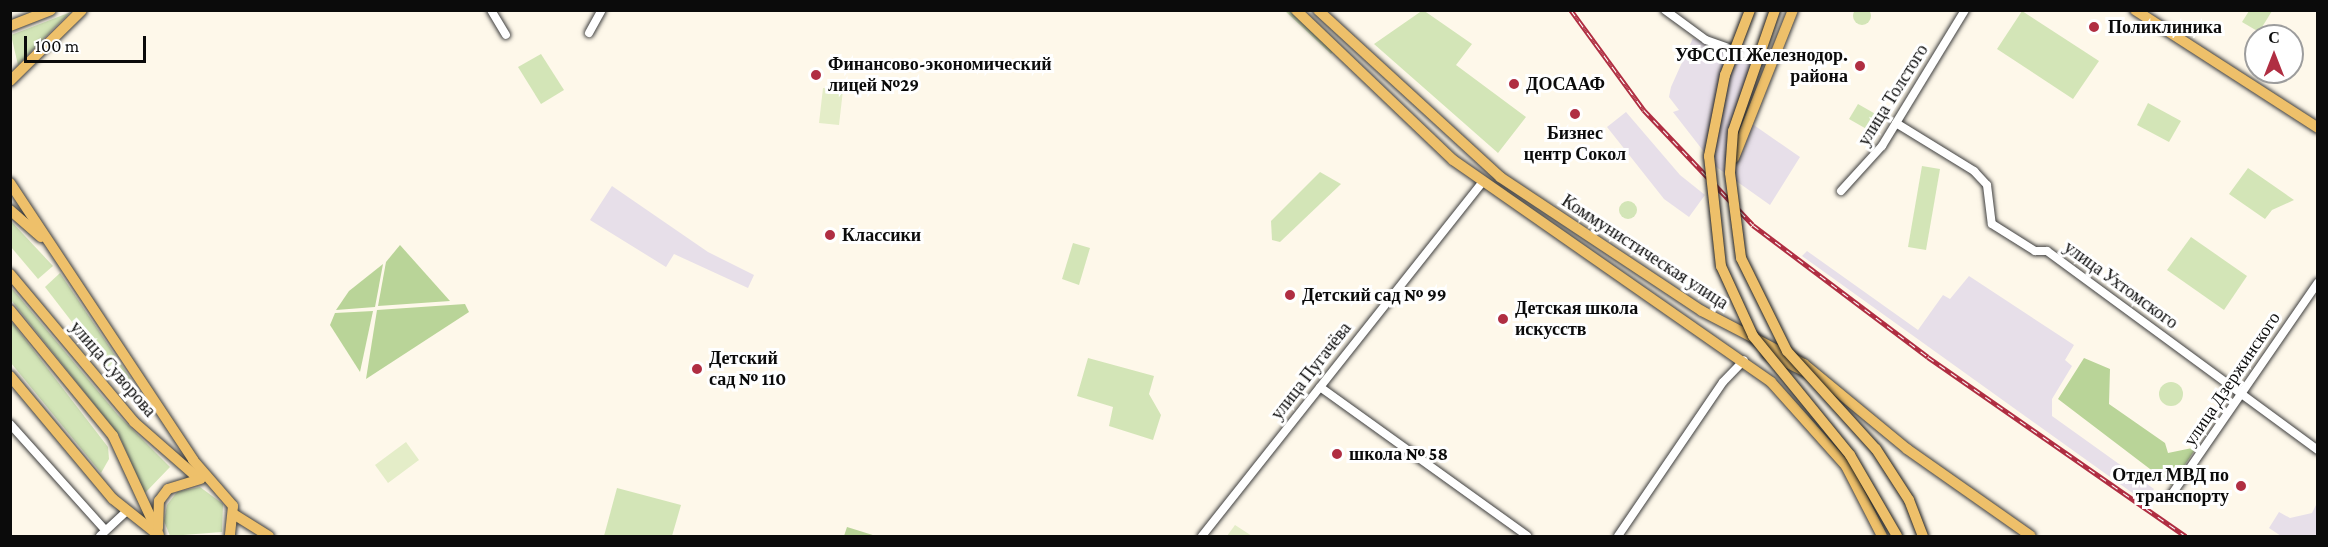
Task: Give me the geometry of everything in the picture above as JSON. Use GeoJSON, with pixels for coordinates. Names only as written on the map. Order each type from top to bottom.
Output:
{"type":"FeatureCollection","features":[{"type":"Feature","properties":{"kind":"main road"},"geometry":{"type":"LineString","coordinates":[[10,26],[51,10]]}},
{"type":"Feature","properties":{"kind":"main road"},"geometry":{"type":"LineString","coordinates":[[10,89],[82,10]]}},
{"type":"Feature","properties":{"kind":"main road","name":"Коммунистическая улица"},"geometry":{"type":"LineString","coordinates":[[1296,10],[1427,137],[1483,181],[1756,370],[1846,466],[1882,537]]}},
{"type":"Feature","properties":{"kind":"main road","name":"Коммунистическая улица"},"geometry":{"type":"LineString","coordinates":[[1318,10],[1492,171],[1716,320],[1781,349],[1831,386],[1912,453],[2031,537]]}},
{"type":"Feature","properties":{"kind":"main road"},"geometry":{"type":"LineString","coordinates":[[1750,10],[1725,75],[1709,156],[1721,266],[1753,336],[1850,455],[1896,537]]}},
{"type":"Feature","properties":{"kind":"main road"},"geometry":{"type":"LineString","coordinates":[[1775,10],[1739,106],[1730,173],[1741,258],[1767,319],[1800,368],[1876,449],[1909,500],[1923,537]]}},
{"type":"Feature","properties":{"kind":"main road"},"geometry":{"type":"LineString","coordinates":[[1730,173],[1793,10]]}},
{"type":"Feature","properties":{"kind":"main road"},"geometry":{"type":"LineString","coordinates":[[2135,10],[2318,128]]}},
{"type":"Feature","properties":{"kind":"main road"},"geometry":{"type":"LineString","coordinates":[[10,81],[23,73]]}},
{"type":"Feature","properties":{"kind":"main road","name":"улица Пугачёва"},"geometry":{"type":"LineString","coordinates":[[1483,181],[1492,171]]}},
{"type":"Feature","properties":{"kind":"main road"},"geometry":{"type":"LineString","coordinates":[[10,183],[212,482]]}},
{"type":"Feature","properties":{"kind":"main road"},"geometry":{"type":"LineString","coordinates":[[10,210],[55,250]]}},
{"type":"Feature","properties":{"kind":"main road","name":"улица Суворова"},"geometry":{"type":"LineString","coordinates":[[10,274],[134,422],[199,479]]}},
{"type":"Feature","properties":{"kind":"main road"},"geometry":{"type":"LineString","coordinates":[[10,310],[112,436],[160,536]]}},
{"type":"Feature","properties":{"kind":"main road"},"geometry":{"type":"LineString","coordinates":[[1716,320],[1773,356],[1831,386]]}},
{"type":"Feature","properties":{"kind":"main road"},"geometry":{"type":"LineString","coordinates":[[1756,370],[1760,358],[1773,356]]}},
{"type":"Feature","properties":{"kind":"main road"},"geometry":{"type":"LineString","coordinates":[[10,376],[126,512],[160,536]]}},
{"type":"Feature","properties":{"kind":"main road"},"geometry":{"type":"LineString","coordinates":[[160,536],[159,501],[181,481],[199,479],[212,482],[224,490],[235,515],[263,536]]}},
{"type":"Feature","properties":{"kind":"main road"},"geometry":{"type":"LineString","coordinates":[[230,537],[235,515]]}},
{"type":"Feature","properties":{"kind":"street"},"geometry":{"type":"LineString","coordinates":[[491,10],[506,35]]}},
{"type":"Feature","properties":{"kind":"street"},"geometry":{"type":"LineString","coordinates":[[589,33],[602,10]]}},
{"type":"Feature","properties":{"kind":"street"},"geometry":{"type":"LineString","coordinates":[[1665,10],[1706,40],[1760,61],[1780,10]]}},
{"type":"Feature","properties":{"kind":"street","name":"улица Толстого"},"geometry":{"type":"LineString","coordinates":[[1841,191],[1859,177],[1896,123],[1965,10]]}},
{"type":"Feature","properties":{"kind":"street","name":"улица Ухтомского"},"geometry":{"type":"LineString","coordinates":[[1896,123],[1974,171],[1987,185],[1992,224],[2035,250],[2047,251],[2318,450]]}},
{"type":"Feature","properties":{"kind":"street","name":"улица Пугачёва"},"geometry":{"type":"LineString","coordinates":[[1202,537],[1483,181]]}},
{"type":"Feature","properties":{"kind":"street","name":"улица Дзержинского"},"geometry":{"type":"LineString","coordinates":[[2172,494],[2243,395],[2318,282]]}},
{"type":"Feature","properties":{"kind":"street"},"geometry":{"type":"LineString","coordinates":[[1618,537],[1723,382],[1744,360]]}},
{"type":"Feature","properties":{"kind":"street"},"geometry":{"type":"LineString","coordinates":[[1320,387],[1527,537]]}},
{"type":"Feature","properties":{"kind":"street"},"geometry":{"type":"LineString","coordinates":[[11,426],[102,533],[126,512]]}},
{"type":"Feature","properties":{"kind":"shaded area"},"geometry":{"type":"Polygon","coordinates":[[[1693,38],[1752,64],[1738,114],[1800,157],[1770,205],[1715,166],[1673,112],[1679,110],[1669,97],[1671,87],[1693,38]]]}},
{"type":"Feature","properties":{"kind":"shaded area"},"geometry":{"type":"Polygon","coordinates":[[[1626,112],[1680,175],[1705,195],[1689,217],[1664,199],[1607,127],[1626,112]]]}},
{"type":"Feature","properties":{"kind":"shaded area"},"geometry":{"type":"Polygon","coordinates":[[[612,186],[708,252],[754,275],[748,288],[674,254],[666,267],[590,220],[612,186]]]}},
{"type":"Feature","properties":{"kind":"shaded area"},"geometry":{"type":"Polygon","coordinates":[[[1807,251],[1918,330],[1943,295],[1950,299],[1969,276],[2074,345],[2065,360],[2072,366],[2052,399],[2052,416],[2154,489],[2145,502],[1802,256],[1807,251]]]}},
{"type":"Feature","properties":{"kind":"shaded area"},"geometry":{"type":"Polygon","coordinates":[[[2317,503],[2317,536],[2281,536],[2269,528],[2279,512],[2290,518],[2312,513],[2317,503]]]}},
{"type":"Feature","properties":{"kind":"green space"},"geometry":{"type":"Polygon","coordinates":[[[1862,7],[1868,10],[1871,16],[1868,22],[1862,25],[1856,22],[1853,16],[1856,10],[1862,7]]]}},
{"type":"Feature","properties":{"kind":"green space"},"geometry":{"type":"Polygon","coordinates":[[[1423,10],[1472,44],[1456,65],[1526,117],[1498,153],[1374,44],[1423,10]]]}},
{"type":"Feature","properties":{"kind":"green space"},"geometry":{"type":"Polygon","coordinates":[[[1285,11],[1299,11],[1337,47],[1331,54],[1285,11]]]}},
{"type":"Feature","properties":{"kind":"green space"},"geometry":{"type":"Polygon","coordinates":[[[2022,11],[2099,61],[2073,99],[1997,49],[2022,11]]]}},
{"type":"Feature","properties":{"kind":"green space"},"geometry":{"type":"Polygon","coordinates":[[[2249,11],[2272,11],[2264,24],[2242,22],[2249,11]]]}},
{"type":"Feature","properties":{"kind":"green space"},"geometry":{"type":"Polygon","coordinates":[[[71,12],[54,28],[18,65],[11,35],[71,12]]]}},
{"type":"Feature","properties":{"kind":"green space"},"geometry":{"type":"Polygon","coordinates":[[[541,54],[564,90],[541,104],[518,67],[541,54]]]}},
{"type":"Feature","properties":{"kind":"green space"},"geometry":{"type":"Polygon","coordinates":[[[823,88],[843,90],[839,125],[819,123],[823,88]]]}},
{"type":"Feature","properties":{"kind":"green space"},"geometry":{"type":"Polygon","coordinates":[[[2148,103],[2181,121],[2169,142],[2137,125],[2148,103]]]}},
{"type":"Feature","properties":{"kind":"green space"},"geometry":{"type":"Polygon","coordinates":[[[1858,104],[1886,120],[1877,135],[1849,119],[1858,104]]]}},
{"type":"Feature","properties":{"kind":"green space"},"geometry":{"type":"Polygon","coordinates":[[[1922,166],[1940,169],[1926,250],[1908,247],[1922,166]]]}},
{"type":"Feature","properties":{"kind":"green space"},"geometry":{"type":"Polygon","coordinates":[[[2248,168],[2294,200],[2272,210],[2265,219],[2229,194],[2248,168]]]}},
{"type":"Feature","properties":{"kind":"green space"},"geometry":{"type":"Polygon","coordinates":[[[1320,172],[1341,184],[1280,242],[1272,240],[1271,221],[1320,172]]]}},
{"type":"Feature","properties":{"kind":"green space"},"geometry":{"type":"Polygon","coordinates":[[[1628,201],[1634,204],[1637,210],[1634,216],[1628,219],[1622,216],[1619,210],[1622,204],[1628,201]]]}},
{"type":"Feature","properties":{"kind":"green space"},"geometry":{"type":"Polygon","coordinates":[[[11,221],[53,266],[38,279],[11,247],[11,221]]]}},
{"type":"Feature","properties":{"kind":"green space"},"geometry":{"type":"Polygon","coordinates":[[[2191,237],[2247,276],[2224,310],[2167,270],[2191,237]]]}},
{"type":"Feature","properties":{"kind":"green space"},"geometry":{"type":"Polygon","coordinates":[[[1073,243],[1090,248],[1079,285],[1062,279],[1073,243]]]}},
{"type":"Feature","properties":{"kind":"green space"},"geometry":{"type":"Polygon","coordinates":[[[400,245],[450,301],[378,306],[386,262],[400,245]]]}},
{"type":"Feature","properties":{"kind":"green space"},"geometry":{"type":"Polygon","coordinates":[[[383,264],[375,307],[336,310],[349,291],[383,264]]]}},
{"type":"Feature","properties":{"kind":"green space"},"geometry":{"type":"Polygon","coordinates":[[[60,273],[131,379],[123,388],[45,287],[60,273]]]}},
{"type":"Feature","properties":{"kind":"green space"},"geometry":{"type":"Polygon","coordinates":[[[10,286],[118,415],[170,467],[145,493],[119,435],[11,300],[10,286]]]}},
{"type":"Feature","properties":{"kind":"green space"},"geometry":{"type":"Polygon","coordinates":[[[465,304],[469,312],[366,379],[377,310],[465,304]]]}},
{"type":"Feature","properties":{"kind":"green space"},"geometry":{"type":"Polygon","coordinates":[[[373,311],[360,372],[330,325],[335,313],[373,311]]]}},
{"type":"Feature","properties":{"kind":"green space"},"geometry":{"type":"Polygon","coordinates":[[[11,321],[108,447],[109,459],[101,473],[11,363],[11,321]]]}},
{"type":"Feature","properties":{"kind":"green space"},"geometry":{"type":"Polygon","coordinates":[[[1088,358],[1154,376],[1149,394],[1161,415],[1153,440],[1109,426],[1113,407],[1077,396],[1088,358]]]}},
{"type":"Feature","properties":{"kind":"green space"},"geometry":{"type":"Polygon","coordinates":[[[2084,358],[2110,369],[2109,404],[2165,443],[2168,453],[2197,447],[2171,485],[2058,399],[2084,358]]]}},
{"type":"Feature","properties":{"kind":"green space"},"geometry":{"type":"Polygon","coordinates":[[[2171,382],[2180,385],[2183,394],[2180,403],[2171,406],[2162,403],[2159,394],[2162,385],[2171,382]]]}},
{"type":"Feature","properties":{"kind":"green space"},"geometry":{"type":"Polygon","coordinates":[[[406,442],[419,460],[388,483],[375,465],[406,442]]]}},
{"type":"Feature","properties":{"kind":"green space"},"geometry":{"type":"Polygon","coordinates":[[[200,487],[223,504],[222,532],[170,536],[164,521],[167,505],[177,492],[200,487]]]}},
{"type":"Feature","properties":{"kind":"green space"},"geometry":{"type":"Polygon","coordinates":[[[617,488],[681,505],[672,536],[604,536],[617,488]]]}},
{"type":"Feature","properties":{"kind":"green space"},"geometry":{"type":"Polygon","coordinates":[[[1235,525],[1252,536],[1227,536],[1235,525]]]}},
{"type":"Feature","properties":{"kind":"green space"},"geometry":{"type":"Polygon","coordinates":[[[847,527],[876,536],[844,536],[847,527]]]}},
{"type":"Feature","properties":{"kind":"railway"},"geometry":{"type":"LineString","coordinates":[[1571,10],[1644,110],[1753,225],[1928,357],[2186,536]]}},
{"type":"Feature","properties":{"kind":"place","name":"Поликлиника"},"geometry":{"type":"Point","coordinates":[2094,27]}},
{"type":"Feature","properties":{"kind":"place","name":"УФССП Железнодор. района"},"geometry":{"type":"Point","coordinates":[1860,66]}},
{"type":"Feature","properties":{"kind":"place","name":"Финансово-экономический лицей №29"},"geometry":{"type":"Point","coordinates":[816,75]}},
{"type":"Feature","properties":{"kind":"place","name":"ДОСААФ"},"geometry":{"type":"Point","coordinates":[1514,84]}},
{"type":"Feature","properties":{"kind":"place","name":"Бизнес центр Сокол"},"geometry":{"type":"Point","coordinates":[1575,114]}},
{"type":"Feature","properties":{"kind":"place","name":"Классики"},"geometry":{"type":"Point","coordinates":[830,235]}},
{"type":"Feature","properties":{"kind":"place","name":"Детский сад № 99"},"geometry":{"type":"Point","coordinates":[1290,295]}},
{"type":"Feature","properties":{"kind":"place","name":"Детская школа искусств"},"geometry":{"type":"Point","coordinates":[1503,319]}},
{"type":"Feature","properties":{"kind":"place","name":"Детский сад № 110"},"geometry":{"type":"Point","coordinates":[697,369]}},
{"type":"Feature","properties":{"kind":"place","name":"школа № 58"},"geometry":{"type":"Point","coordinates":[1337,454]}},
{"type":"Feature","properties":{"kind":"place","name":"Отдел МВД по транспорту"},"geometry":{"type":"Point","coordinates":[2241,486]}}]}
